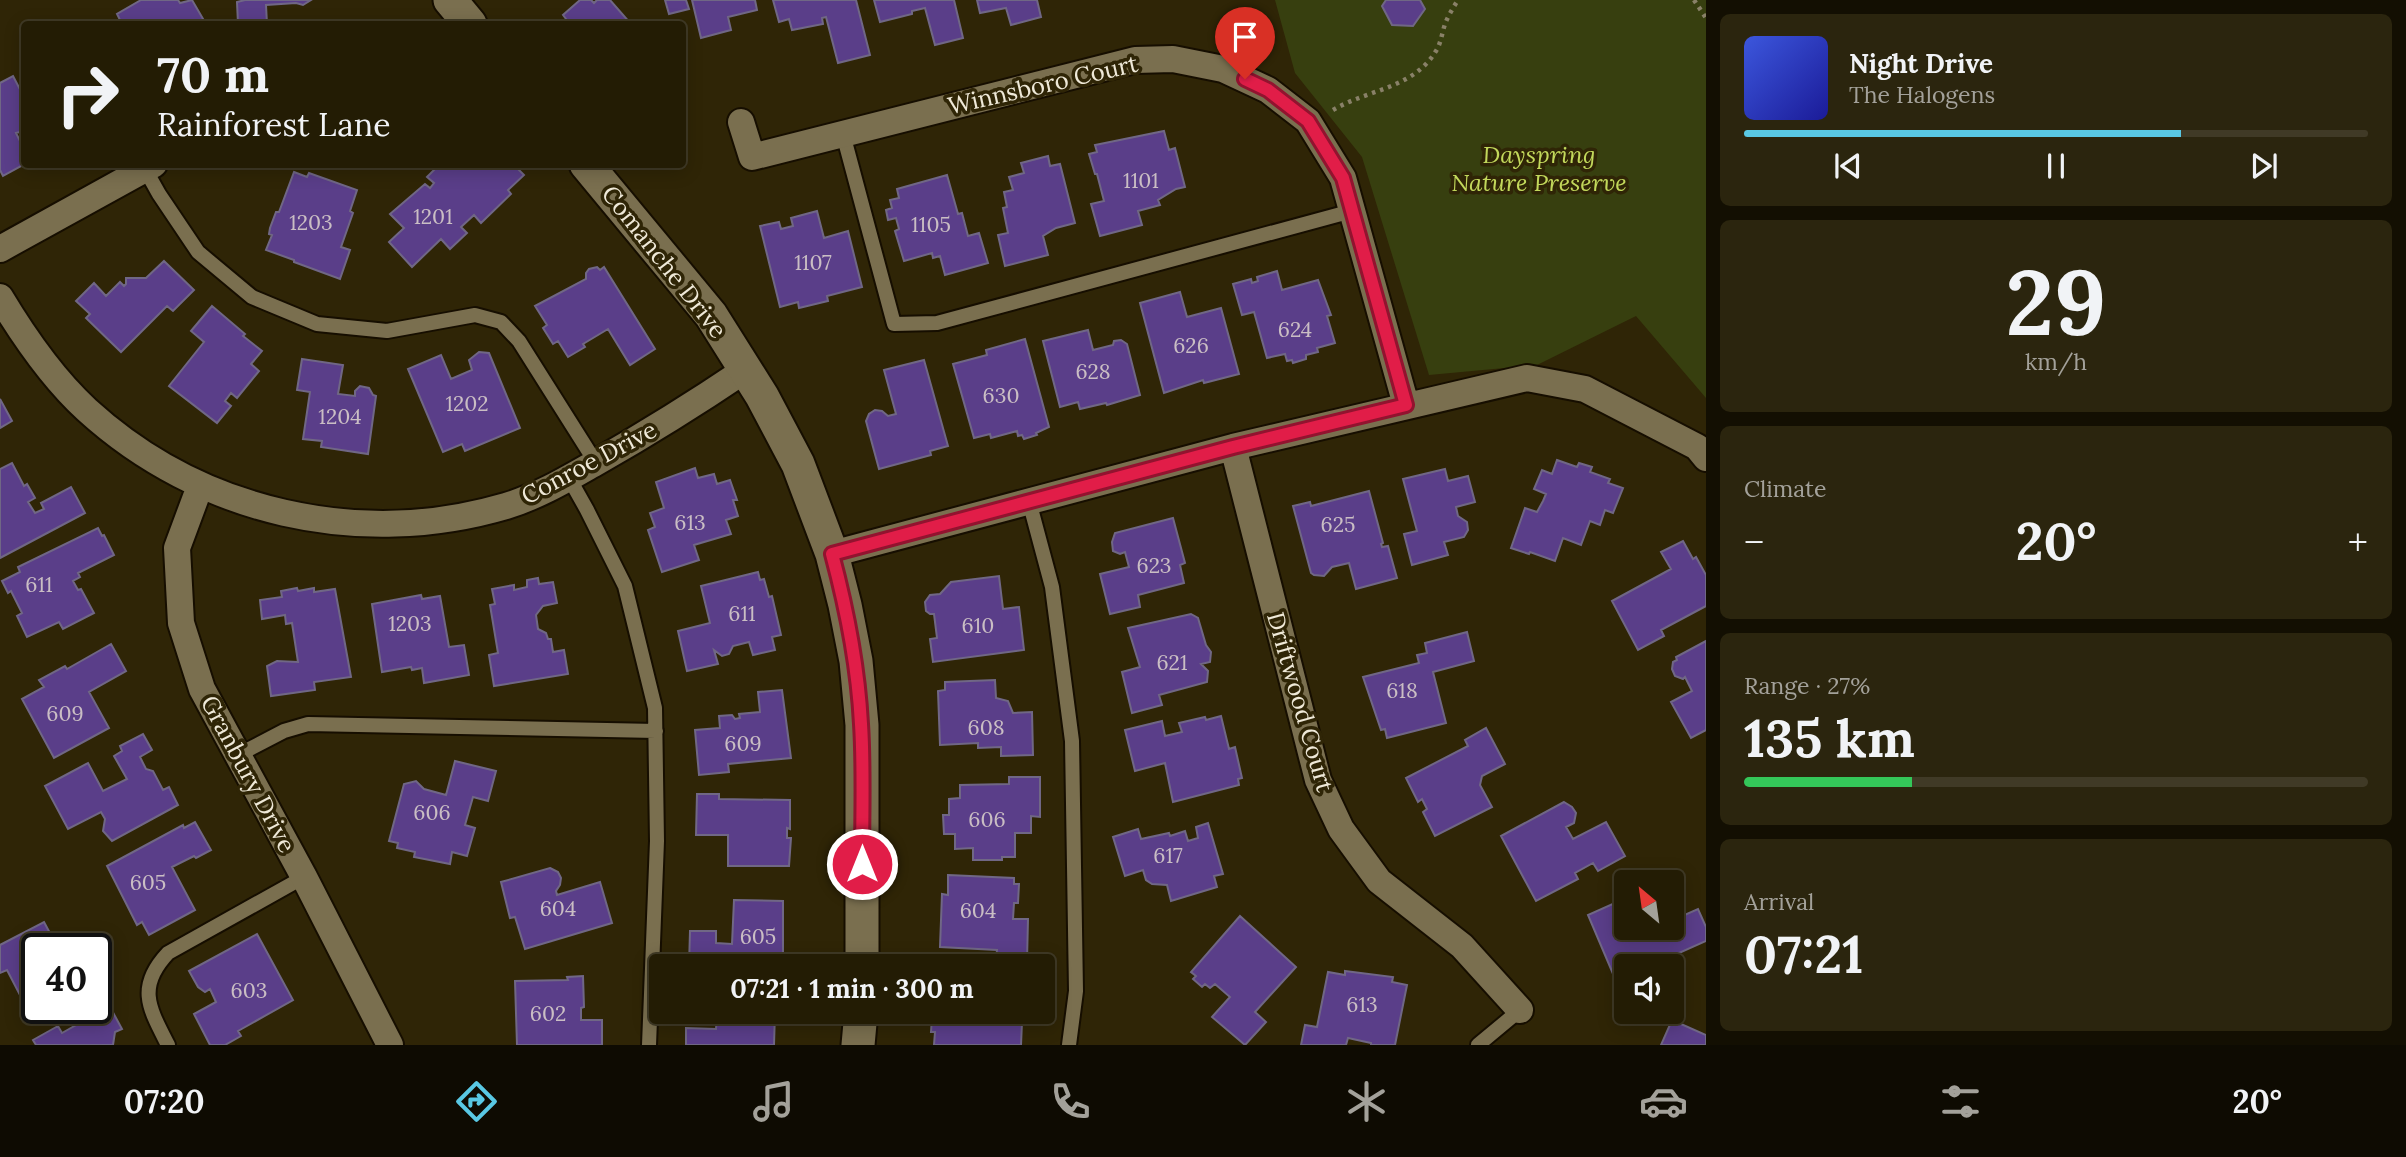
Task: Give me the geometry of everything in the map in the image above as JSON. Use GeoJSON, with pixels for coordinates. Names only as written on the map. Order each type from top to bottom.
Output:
{"type":"FeatureCollection","features":[{"type":"Feature","properties":{"kind":"street"},"geometry":{"type":"LineString","coordinates":[[450,0],[468,21]]}},
{"type":"Feature","properties":{"kind":"street","name":"Winnsboro Court"},"geometry":{"type":"LineString","coordinates":[[741,122],[752,156],[1135,60],[1174,59],[1223,69],[1268,90],[1308,121],[1343,178],[1406,405]]}},
{"type":"Feature","properties":{"kind":"street"},"geometry":{"type":"LineString","coordinates":[[0,249],[148,168]]}},
{"type":"Feature","properties":{"kind":"street","name":"Comanche Drive"},"geometry":{"type":"LineString","coordinates":[[589,168],[711,315],[798,464],[832,554],[854,650],[862,725],[862,954]]}},
{"type":"Feature","properties":{"kind":"street","name":"Conroe Drive"},"geometry":{"type":"LineString","coordinates":[[0,297],[35,352],[85,409],[134,449],[200,486],[284,514],[374,525],[461,517],[508,505],[548,490],[663,425],[745,370]]}},
{"type":"Feature","properties":{"kind":"street"},"geometry":{"type":"LineString","coordinates":[[832,554],[1233,447],[1527,378],[1585,389],[1697,447],[1706,458]]}},
{"type":"Feature","properties":{"kind":"street","name":"Driftwood Court"},"geometry":{"type":"LineString","coordinates":[[1233,447],[1318,780],[1341,829],[1379,881],[1462,946],[1520,1010]]}},
{"type":"Feature","properties":{"kind":"street","name":"Granbury Drive"},"geometry":{"type":"LineString","coordinates":[[200,486],[177,548],[181,622],[202,689],[304,877],[390,1045]]}},
{"type":"Feature","properties":{"kind":"street"},"geometry":{"type":"LineString","coordinates":[[858,1045],[860,1024]]}},
{"type":"Feature","properties":{"kind":"lane"},"geometry":{"type":"LineString","coordinates":[[843,134],[894,324],[937,323],[1352,211]]}},
{"type":"Feature","properties":{"kind":"lane"},"geometry":{"type":"LineString","coordinates":[[150,168],[159,194],[198,252],[252,297],[317,324],[375,330],[387,331],[475,315],[501,322],[519,341],[596,463]]}},
{"type":"Feature","properties":{"kind":"lane"},"geometry":{"type":"LineString","coordinates":[[569,478],[625,586],[655,708],[657,841],[649,1045]]}},
{"type":"Feature","properties":{"kind":"lane"},"geometry":{"type":"LineString","coordinates":[[1029,501],[1052,587],[1072,741],[1076,991],[1069,1045]]}},
{"type":"Feature","properties":{"kind":"lane"},"geometry":{"type":"LineString","coordinates":[[238,755],[284,731],[308,724],[656,731]]}},
{"type":"Feature","properties":{"kind":"lane"},"geometry":{"type":"LineString","coordinates":[[168,1045],[151,1012],[147,996],[156,965],[168,953],[304,877]]}},
{"type":"Feature","properties":{"kind":"lane"},"geometry":{"type":"LineString","coordinates":[[1478,1045],[1520,1010]]}},
{"type":"Feature","properties":{"kind":"path"},"geometry":{"type":"LineString","coordinates":[[1308,121],[1347,101],[1396,86],[1421,69],[1437,50],[1445,22],[1458,0]]}},
{"type":"Feature","properties":{"kind":"path"},"geometry":{"type":"LineString","coordinates":[[1696,1],[1706,18]]}},
{"type":"Feature","properties":{"kind":"green space","name":"Dayspring Nature Preserve"},"geometry":{"type":"Polygon","coordinates":[[[1275,0],[1706,0],[1706,398],[1636,316],[1537,365],[1429,375],[1362,157],[1295,73],[1275,0]]]}},
{"type":"Feature","properties":{"kind":"building"},"geometry":{"type":"Polygon","coordinates":[[[141,0],[178,0],[180,3],[192,0],[204,21],[120,21],[117,14],[141,0]]]}},
{"type":"Feature","properties":{"kind":"building"},"geometry":{"type":"Polygon","coordinates":[[[311,0],[303,5],[266,5],[267,21],[238,21],[237,2],[311,0]]]}},
{"type":"Feature","properties":{"kind":"building"},"geometry":{"type":"Polygon","coordinates":[[[580,0],[591,0],[594,3],[597,0],[610,0],[628,21],[568,21],[563,15],[580,0]]]}},
{"type":"Feature","properties":{"kind":"building"},"geometry":{"type":"Polygon","coordinates":[[[665,0],[686,0],[689,9],[669,14],[665,0]]]}},
{"type":"Feature","properties":{"kind":"building"},"geometry":{"type":"Polygon","coordinates":[[[692,0],[755,0],[757,10],[728,17],[731,30],[701,38],[692,0]]]}},
{"type":"Feature","properties":{"kind":"building"},"geometry":{"type":"Polygon","coordinates":[[[773,0],[856,0],[870,55],[838,63],[826,17],[822,18],[823,24],[792,30],[789,19],[779,22],[773,0]]]}},
{"type":"Feature","properties":{"kind":"building"},"geometry":{"type":"Polygon","coordinates":[[[874,0],[954,0],[963,38],[935,45],[925,8],[880,22],[874,0]]]}},
{"type":"Feature","properties":{"kind":"building"},"geometry":{"type":"Polygon","coordinates":[[[977,0],[1037,0],[1041,17],[1011,25],[1006,8],[980,13],[977,0]]]}},
{"type":"Feature","properties":{"kind":"building"},"geometry":{"type":"Polygon","coordinates":[[[1386,0],[1420,0],[1425,9],[1413,26],[1392,25],[1382,6],[1386,0]]]}},
{"type":"Feature","properties":{"kind":"building"},"geometry":{"type":"Polygon","coordinates":[[[13,76],[21,91],[21,132],[16,133],[21,143],[21,166],[3,176],[0,170],[0,83],[13,76]]]}},
{"type":"Feature","properties":{"kind":"building"},"geometry":{"type":"Polygon","coordinates":[[[1164,131],[1169,150],[1175,148],[1185,187],[1176,189],[1158,200],[1160,205],[1138,211],[1142,225],[1100,236],[1091,204],[1104,201],[1089,154],[1097,152],[1095,145],[1164,131]]]}},
{"type":"Feature","properties":{"kind":"building"},"geometry":{"type":"Polygon","coordinates":[[[1048,156],[1050,166],[1060,164],[1075,223],[1056,228],[1043,236],[1048,255],[1005,266],[998,235],[1008,233],[1003,208],[1007,207],[1004,192],[1013,190],[1009,177],[1024,173],[1021,163],[1048,156]]]}},
{"type":"Feature","properties":{"kind":"building"},"geometry":{"type":"Polygon","coordinates":[[[436,168],[517,168],[524,175],[508,190],[511,194],[481,223],[474,215],[461,227],[467,233],[450,249],[441,239],[412,267],[389,242],[404,228],[390,214],[425,184],[430,188],[434,183],[427,177],[436,168]]]}},
{"type":"Feature","properties":{"kind":"building"},"geometry":{"type":"Polygon","coordinates":[[[294,172],[307,177],[309,173],[357,190],[350,211],[353,213],[341,247],[350,250],[340,279],[266,250],[272,235],[269,234],[270,228],[294,172]]]}},
{"type":"Feature","properties":{"kind":"building"},"geometry":{"type":"Polygon","coordinates":[[[947,175],[958,214],[962,213],[968,236],[979,233],[988,263],[945,275],[940,256],[933,258],[932,253],[904,261],[895,231],[899,229],[896,218],[888,220],[886,210],[892,208],[890,200],[899,198],[897,189],[947,175]]]}},
{"type":"Feature","properties":{"kind":"building"},"geometry":{"type":"Polygon","coordinates":[[[817,211],[824,238],[848,231],[862,287],[827,296],[828,301],[799,308],[798,302],[780,307],[760,226],[779,222],[781,229],[793,226],[791,218],[817,211]]]}},
{"type":"Feature","properties":{"kind":"building"},"geometry":{"type":"Polygon","coordinates":[[[164,261],[194,290],[173,311],[167,306],[121,352],[86,318],[90,314],[76,301],[94,283],[106,296],[120,282],[124,286],[126,278],[146,278],[164,261]]]}},
{"type":"Feature","properties":{"kind":"building"},"geometry":{"type":"Polygon","coordinates":[[[597,267],[600,270],[604,267],[655,349],[630,365],[608,329],[568,357],[558,341],[553,344],[543,328],[547,325],[535,306],[586,279],[589,269],[597,267]]]}},
{"type":"Feature","properties":{"kind":"building"},"geometry":{"type":"Polygon","coordinates":[[[1277,271],[1282,290],[1318,280],[1331,315],[1327,316],[1335,343],[1317,348],[1318,352],[1293,363],[1292,360],[1287,361],[1285,354],[1267,358],[1254,312],[1242,315],[1233,284],[1251,279],[1252,283],[1258,281],[1257,277],[1277,271]]]}},
{"type":"Feature","properties":{"kind":"building"},"geometry":{"type":"Polygon","coordinates":[[[1180,292],[1187,317],[1221,308],[1239,374],[1204,383],[1203,380],[1164,393],[1140,303],[1180,292]]]}},
{"type":"Feature","properties":{"kind":"building"},"geometry":{"type":"Polygon","coordinates":[[[212,306],[262,351],[251,364],[259,371],[237,398],[231,393],[225,401],[231,406],[217,423],[169,386],[204,342],[191,331],[212,306]]]}},
{"type":"Feature","properties":{"kind":"building"},"geometry":{"type":"Polygon","coordinates":[[[1088,330],[1093,350],[1113,345],[1114,341],[1121,340],[1127,344],[1140,395],[1107,405],[1106,403],[1080,409],[1078,402],[1060,407],[1043,341],[1088,330]]]}},
{"type":"Feature","properties":{"kind":"building"},"geometry":{"type":"Polygon","coordinates":[[[1025,339],[1049,427],[1024,439],[1022,435],[1018,436],[1017,431],[991,438],[990,434],[974,438],[953,364],[987,355],[986,350],[1025,339]]]}},
{"type":"Feature","properties":{"kind":"building"},"geometry":{"type":"Polygon","coordinates":[[[479,352],[489,353],[520,428],[465,451],[462,444],[443,452],[408,369],[441,355],[451,379],[472,370],[469,360],[479,352]]]}},
{"type":"Feature","properties":{"kind":"building"},"geometry":{"type":"Polygon","coordinates":[[[302,359],[343,365],[338,394],[355,396],[355,391],[360,386],[369,388],[376,396],[368,454],[321,447],[322,441],[303,439],[310,392],[297,390],[302,359]]]}},
{"type":"Feature","properties":{"kind":"building"},"geometry":{"type":"Polygon","coordinates":[[[924,360],[948,446],[930,451],[931,455],[879,469],[866,421],[869,414],[875,410],[888,416],[896,414],[884,370],[924,360]]]}},
{"type":"Feature","properties":{"kind":"building"},"geometry":{"type":"Polygon","coordinates":[[[0,399],[12,421],[0,428],[0,399]]]}},
{"type":"Feature","properties":{"kind":"building"},"geometry":{"type":"Polygon","coordinates":[[[1557,460],[1577,467],[1579,463],[1592,467],[1590,472],[1610,479],[1608,483],[1623,488],[1613,513],[1605,510],[1600,525],[1590,521],[1581,545],[1563,538],[1555,561],[1511,548],[1525,508],[1537,512],[1546,494],[1534,489],[1542,470],[1552,474],[1557,460]]]}},
{"type":"Feature","properties":{"kind":"building"},"geometry":{"type":"Polygon","coordinates":[[[12,463],[24,486],[27,484],[35,498],[28,502],[35,513],[44,509],[41,503],[71,487],[85,513],[0,558],[0,469],[12,463]]]}},
{"type":"Feature","properties":{"kind":"building"},"geometry":{"type":"Polygon","coordinates":[[[695,468],[698,478],[714,474],[717,484],[730,480],[737,500],[733,500],[738,516],[726,520],[731,534],[694,545],[699,560],[662,572],[648,530],[655,527],[650,513],[664,508],[656,482],[695,468]]]}},
{"type":"Feature","properties":{"kind":"building"},"geometry":{"type":"Polygon","coordinates":[[[1445,469],[1448,481],[1468,476],[1475,502],[1456,507],[1458,516],[1467,522],[1468,530],[1464,537],[1444,542],[1448,555],[1412,565],[1404,534],[1417,531],[1403,479],[1445,469]]]}},
{"type":"Feature","properties":{"kind":"building"},"geometry":{"type":"Polygon","coordinates":[[[1369,491],[1383,543],[1381,544],[1382,547],[1388,546],[1397,578],[1356,589],[1349,563],[1332,567],[1324,576],[1311,573],[1293,506],[1310,502],[1311,506],[1369,491]]]}},
{"type":"Feature","properties":{"kind":"building"},"geometry":{"type":"Polygon","coordinates":[[[1173,518],[1185,563],[1180,565],[1184,583],[1138,595],[1140,607],[1110,614],[1100,574],[1129,567],[1125,552],[1120,554],[1113,551],[1115,533],[1173,518]]]}},
{"type":"Feature","properties":{"kind":"building"},"geometry":{"type":"Polygon","coordinates":[[[98,528],[114,555],[78,573],[80,577],[73,581],[78,590],[81,589],[94,613],[63,629],[59,622],[27,637],[17,616],[22,613],[11,591],[8,593],[2,581],[20,572],[18,567],[98,528]]]}},
{"type":"Feature","properties":{"kind":"building"},"geometry":{"type":"Polygon","coordinates":[[[1683,541],[1706,575],[1706,606],[1661,630],[1664,636],[1638,650],[1612,601],[1671,569],[1661,552],[1683,541]]]}},
{"type":"Feature","properties":{"kind":"building"},"geometry":{"type":"Polygon","coordinates":[[[758,572],[760,580],[764,579],[769,597],[772,596],[781,635],[772,637],[775,650],[753,655],[749,642],[733,646],[729,654],[722,656],[714,650],[718,664],[687,671],[678,631],[710,623],[701,586],[758,572]]]}},
{"type":"Feature","properties":{"kind":"building"},"geometry":{"type":"Polygon","coordinates":[[[999,576],[1003,609],[1019,607],[1024,650],[933,662],[930,639],[937,638],[934,614],[926,611],[925,602],[930,595],[940,594],[951,582],[999,576]]]}},
{"type":"Feature","properties":{"kind":"building"},"geometry":{"type":"Polygon","coordinates":[[[538,578],[539,584],[553,582],[557,603],[543,606],[536,615],[538,629],[551,639],[553,652],[564,650],[568,674],[494,686],[489,655],[498,653],[490,605],[495,604],[492,589],[514,585],[514,590],[527,587],[527,580],[538,578]]]}},
{"type":"Feature","properties":{"kind":"building"},"geometry":{"type":"Polygon","coordinates":[[[297,588],[298,591],[314,588],[314,592],[335,589],[351,677],[314,682],[315,690],[271,696],[267,666],[277,661],[298,662],[292,623],[286,624],[285,615],[262,619],[260,600],[282,597],[281,591],[297,588]]]}},
{"type":"Feature","properties":{"kind":"building"},"geometry":{"type":"Polygon","coordinates":[[[421,595],[422,599],[440,596],[449,647],[464,645],[469,675],[424,683],[422,668],[382,672],[372,604],[421,595]]]}},
{"type":"Feature","properties":{"kind":"building"},"geometry":{"type":"Polygon","coordinates":[[[1191,614],[1198,618],[1206,645],[1211,652],[1210,662],[1201,664],[1208,671],[1207,682],[1159,695],[1162,705],[1132,713],[1122,672],[1140,667],[1128,628],[1191,614]]]}},
{"type":"Feature","properties":{"kind":"building"},"geometry":{"type":"Polygon","coordinates":[[[1467,632],[1474,661],[1433,672],[1446,723],[1387,738],[1385,729],[1381,730],[1363,677],[1419,663],[1417,655],[1427,653],[1425,643],[1467,632]]]}},
{"type":"Feature","properties":{"kind":"building"},"geometry":{"type":"Polygon","coordinates":[[[1706,641],[1706,730],[1691,738],[1671,702],[1692,691],[1685,677],[1683,679],[1675,676],[1673,662],[1677,660],[1676,657],[1706,641]]]}},
{"type":"Feature","properties":{"kind":"building"},"geometry":{"type":"Polygon","coordinates":[[[111,644],[126,671],[89,692],[109,728],[54,758],[22,699],[44,687],[39,680],[65,666],[67,669],[111,644]]]}},
{"type":"Feature","properties":{"kind":"building"},"geometry":{"type":"Polygon","coordinates":[[[995,680],[996,698],[1008,701],[1013,713],[1032,712],[1033,755],[1001,756],[1001,747],[978,748],[978,743],[940,745],[938,691],[945,690],[945,682],[995,680]]]}},
{"type":"Feature","properties":{"kind":"building"},"geometry":{"type":"Polygon","coordinates":[[[782,690],[791,758],[728,764],[729,772],[699,775],[695,730],[720,728],[719,716],[732,715],[735,719],[740,718],[739,714],[760,712],[758,692],[782,690]]]}},
{"type":"Feature","properties":{"kind":"building"},"geometry":{"type":"Polygon","coordinates":[[[1221,716],[1229,749],[1235,747],[1242,778],[1238,779],[1239,785],[1173,802],[1165,763],[1135,771],[1125,730],[1162,721],[1165,736],[1182,732],[1179,723],[1221,716]]]}},
{"type":"Feature","properties":{"kind":"building"},"geometry":{"type":"Polygon","coordinates":[[[1486,728],[1505,764],[1482,776],[1480,785],[1492,807],[1435,836],[1423,812],[1427,809],[1422,799],[1418,802],[1406,778],[1468,746],[1465,740],[1486,728]]]}},
{"type":"Feature","properties":{"kind":"building"},"geometry":{"type":"Polygon","coordinates":[[[143,734],[152,750],[140,757],[146,769],[153,771],[163,790],[169,787],[178,805],[112,841],[103,831],[105,819],[101,812],[68,829],[45,786],[88,763],[103,791],[127,779],[114,756],[122,751],[120,746],[143,734]]]}},
{"type":"Feature","properties":{"kind":"building"},"geometry":{"type":"Polygon","coordinates":[[[455,761],[496,771],[488,801],[473,797],[465,825],[475,828],[467,856],[452,852],[450,864],[414,857],[415,852],[397,848],[398,843],[389,841],[404,784],[416,781],[424,789],[446,795],[455,761]]]}},
{"type":"Feature","properties":{"kind":"building"},"geometry":{"type":"Polygon","coordinates":[[[1009,777],[1040,777],[1040,817],[1031,816],[1031,833],[1015,833],[1015,857],[973,860],[973,848],[955,849],[955,834],[944,834],[943,815],[949,815],[949,799],[960,798],[960,785],[1009,784],[1009,777]]]}},
{"type":"Feature","properties":{"kind":"building"},"geometry":{"type":"Polygon","coordinates":[[[697,794],[719,794],[719,799],[790,800],[790,829],[787,828],[787,838],[791,838],[789,866],[728,866],[728,835],[696,835],[697,794]]]}},
{"type":"Feature","properties":{"kind":"building"},"geometry":{"type":"Polygon","coordinates":[[[1564,802],[1576,813],[1574,823],[1566,827],[1573,839],[1606,822],[1625,856],[1598,871],[1593,863],[1575,873],[1578,879],[1536,901],[1501,836],[1564,802]]]}},
{"type":"Feature","properties":{"kind":"building"},"geometry":{"type":"Polygon","coordinates":[[[195,822],[211,850],[172,867],[195,910],[149,935],[142,922],[137,925],[107,866],[183,825],[184,828],[195,822]]]}},
{"type":"Feature","properties":{"kind":"building"},"geometry":{"type":"Polygon","coordinates":[[[1208,823],[1223,874],[1214,876],[1217,887],[1171,901],[1167,885],[1152,884],[1146,880],[1143,870],[1125,876],[1113,837],[1138,829],[1141,839],[1169,833],[1170,836],[1185,831],[1188,841],[1198,838],[1196,827],[1208,823]]]}},
{"type":"Feature","properties":{"kind":"building"},"geometry":{"type":"Polygon","coordinates":[[[550,868],[558,872],[561,878],[557,895],[600,882],[612,923],[525,949],[515,917],[510,918],[501,882],[550,868]]]}},
{"type":"Feature","properties":{"kind":"building"},"geometry":{"type":"Polygon","coordinates":[[[948,875],[1014,878],[1014,884],[1019,884],[1018,903],[1014,903],[1013,919],[1028,919],[1027,954],[997,954],[997,950],[940,947],[942,894],[948,895],[948,875]]]}},
{"type":"Feature","properties":{"kind":"building"},"geometry":{"type":"Polygon","coordinates":[[[734,900],[783,901],[783,954],[689,954],[690,931],[716,931],[716,943],[732,944],[734,900]]]}},
{"type":"Feature","properties":{"kind":"building"},"geometry":{"type":"Polygon","coordinates":[[[1614,903],[1614,940],[1684,940],[1684,915],[1698,909],[1706,927],[1706,941],[1677,954],[1614,954],[1614,976],[1588,915],[1614,903]]]}},
{"type":"Feature","properties":{"kind":"building"},"geometry":{"type":"Polygon","coordinates":[[[1240,916],[1296,967],[1255,1012],[1266,1022],[1245,1045],[1212,1017],[1230,997],[1215,984],[1210,988],[1205,984],[1202,987],[1193,979],[1196,976],[1191,972],[1240,916]]]}},
{"type":"Feature","properties":{"kind":"building"},"geometry":{"type":"Polygon","coordinates":[[[44,922],[50,933],[23,933],[44,922]]]}},
{"type":"Feature","properties":{"kind":"building"},"geometry":{"type":"Polygon","coordinates":[[[21,934],[21,1000],[7,970],[0,973],[0,945],[21,934]]]}},
{"type":"Feature","properties":{"kind":"building"},"geometry":{"type":"Polygon","coordinates":[[[257,934],[293,1000],[238,1031],[241,1036],[225,1045],[210,1045],[194,1014],[216,1002],[210,989],[205,992],[198,987],[189,971],[257,934]]]}},
{"type":"Feature","properties":{"kind":"building"},"geometry":{"type":"Polygon","coordinates":[[[1345,971],[1393,977],[1392,982],[1407,985],[1395,1045],[1371,1045],[1348,1038],[1346,1045],[1301,1045],[1305,1025],[1317,1027],[1328,972],[1345,975],[1345,971]]]}},
{"type":"Feature","properties":{"kind":"building"},"geometry":{"type":"Polygon","coordinates":[[[583,976],[584,1007],[581,1008],[581,1020],[602,1020],[602,1045],[517,1045],[515,981],[568,980],[567,977],[583,976]]]}},
{"type":"Feature","properties":{"kind":"building"},"geometry":{"type":"Polygon","coordinates":[[[112,1011],[122,1029],[115,1032],[113,1045],[36,1045],[33,1040],[58,1026],[62,1033],[78,1024],[112,1024],[112,1011]]]}},
{"type":"Feature","properties":{"kind":"building"},"geometry":{"type":"Polygon","coordinates":[[[716,1024],[775,1024],[774,1045],[686,1045],[686,1028],[716,1029],[716,1024]]]}},
{"type":"Feature","properties":{"kind":"building"},"geometry":{"type":"Polygon","coordinates":[[[932,1024],[1022,1024],[1021,1045],[934,1045],[935,1032],[931,1032],[932,1024]]]}},
{"type":"Feature","properties":{"kind":"building"},"geometry":{"type":"Polygon","coordinates":[[[1670,1024],[1681,1024],[1706,1035],[1706,1045],[1661,1045],[1670,1024]]]}},
{"type":"Feature","properties":{"kind":"route"},"geometry":{"type":"LineString","coordinates":[[862,864],[862,725],[856,661],[832,554],[1233,447],[1406,405],[1343,178],[1308,121],[1268,90],[1245,79]]}}]}
